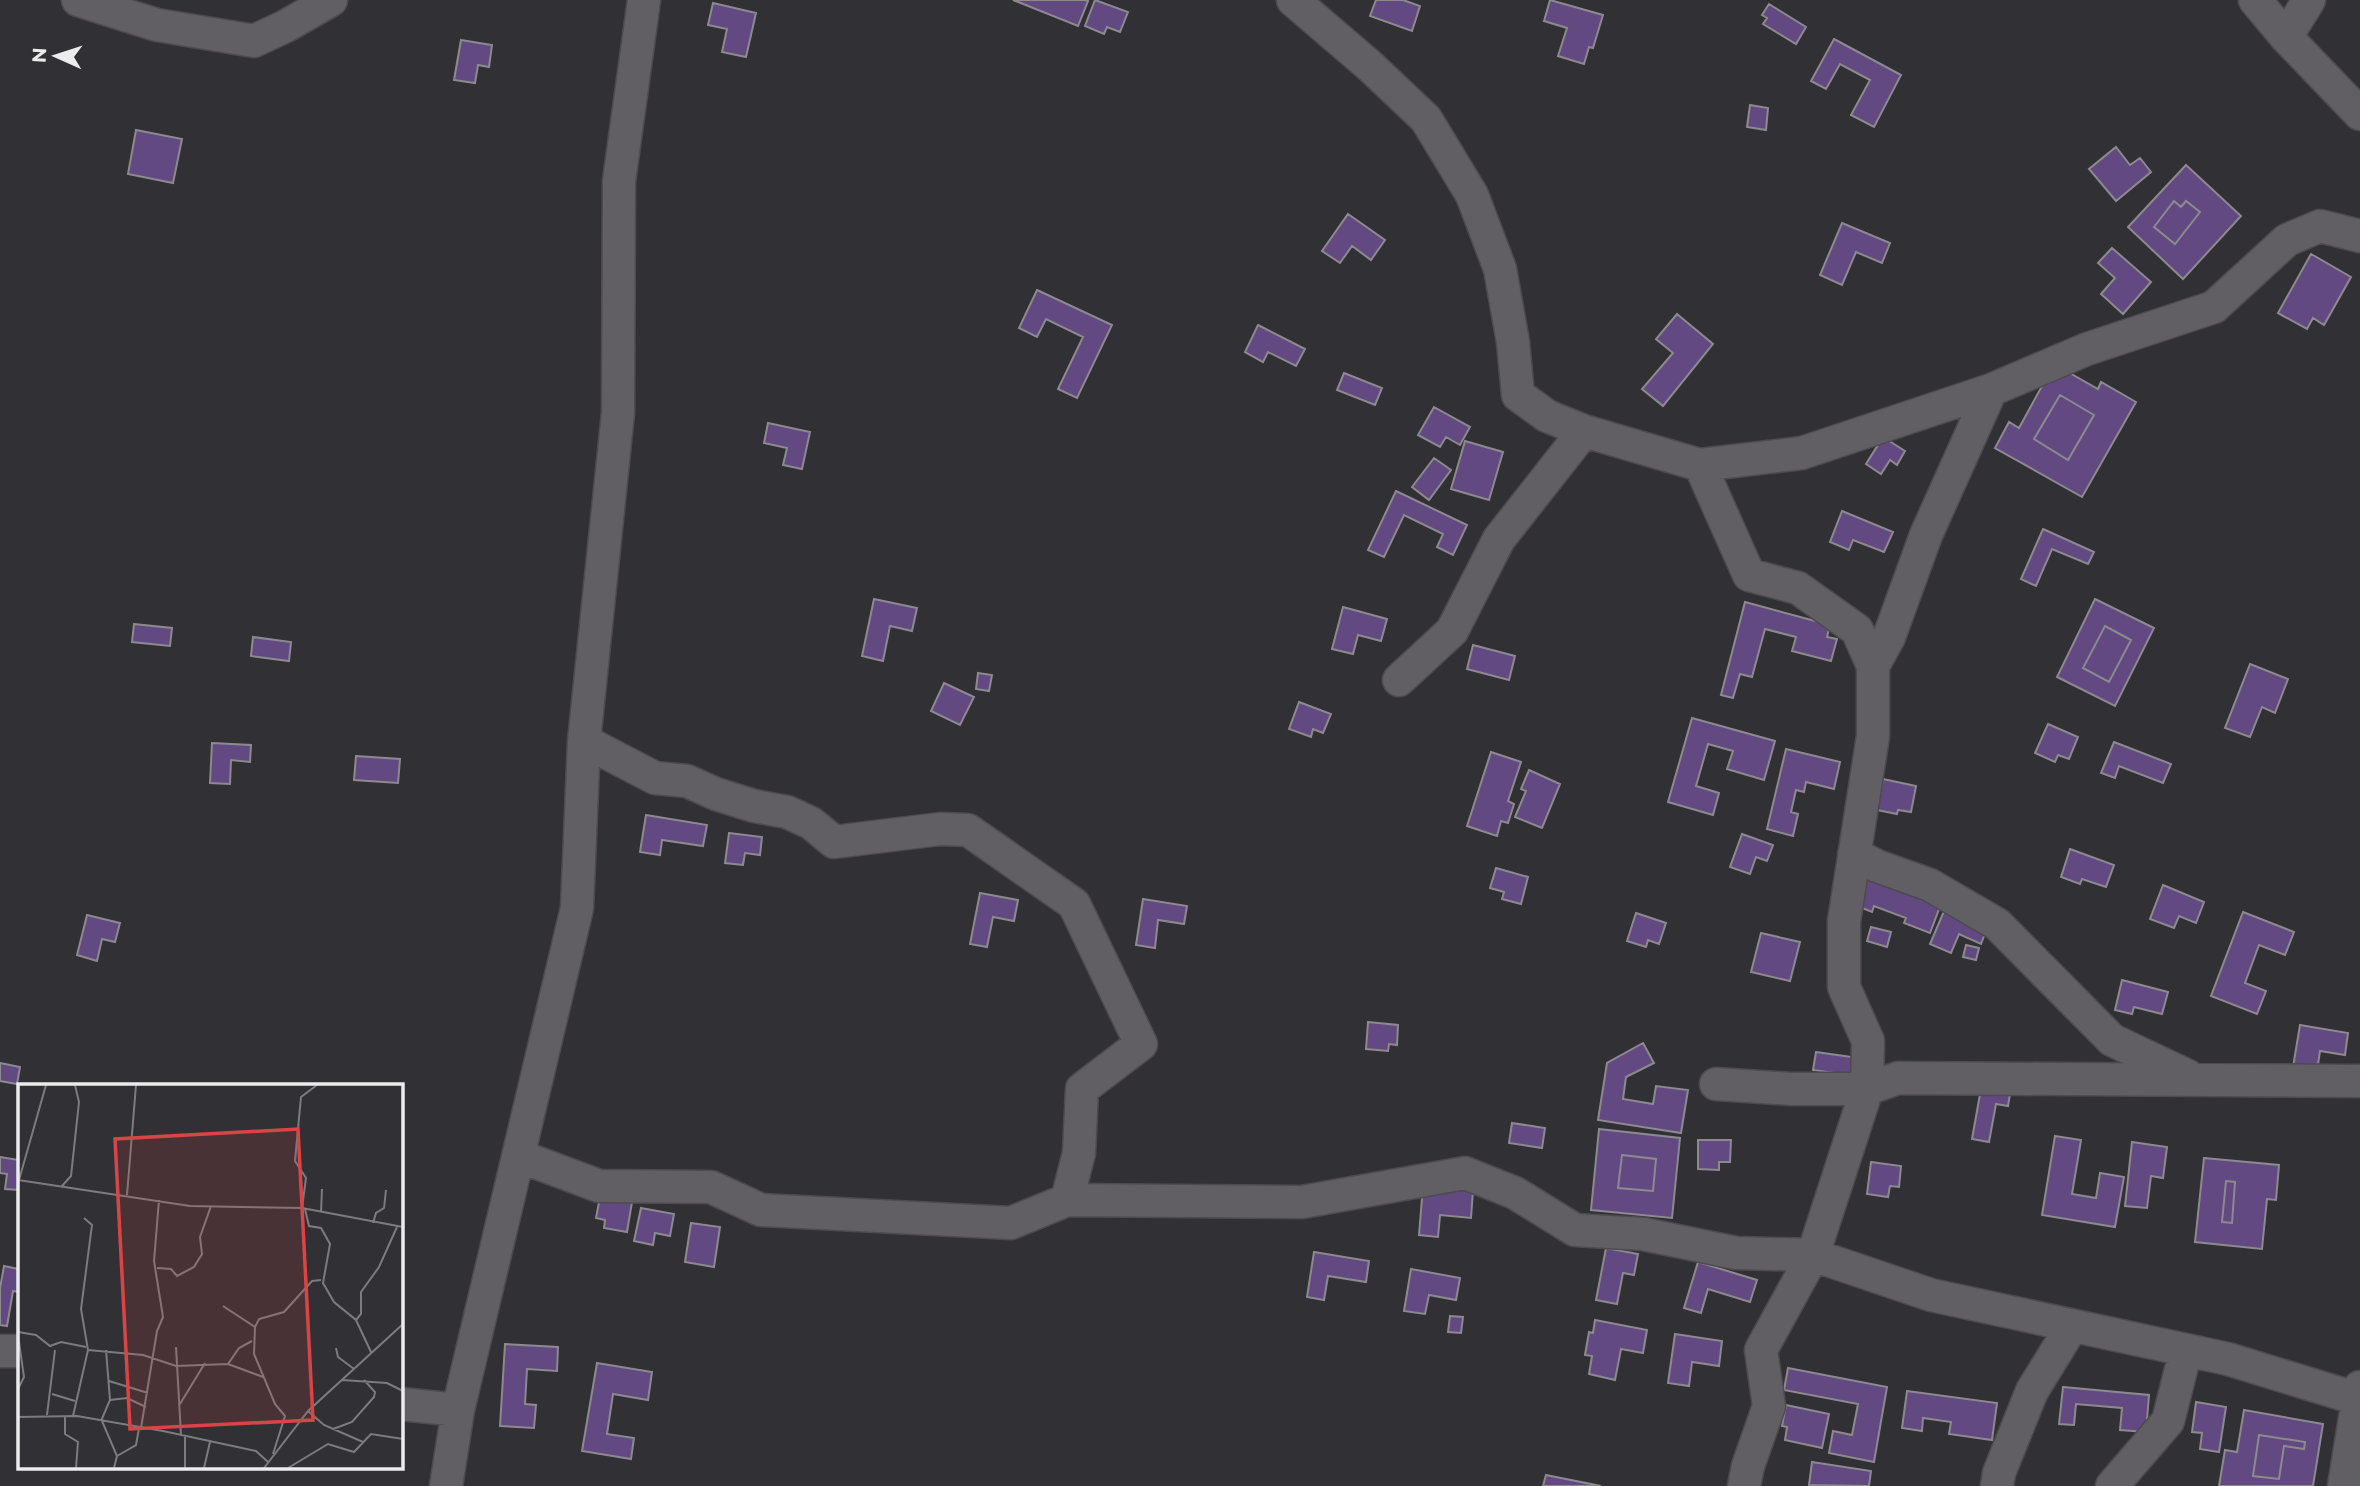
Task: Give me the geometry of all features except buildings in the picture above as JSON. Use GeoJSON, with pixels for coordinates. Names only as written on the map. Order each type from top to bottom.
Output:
{"type":"FeatureCollection","features":[{"type":"Feature","properties":{"kind":"street"},"geometry":{"type":"LineString","coordinates":[[78,0],[157,25],[254,41],[331,0]]}},
{"type":"Feature","properties":{"kind":"street"},"geometry":{"type":"LineString","coordinates":[[446,1486],[458,1410],[576,908],[584,741],[618,413],[620,181],[644,0]]}},
{"type":"Feature","properties":{"kind":"street"},"geometry":{"type":"LineString","coordinates":[[1293,0],[1370,66],[1426,119],[1472,195],[1500,269],[1513,342],[1518,395],[1546,416],[1584,431],[1700,464],[1802,453],[1992,390],[2087,348],[2214,307],[2287,240],[2320,226],[2360,236]]}},
{"type":"Feature","properties":{"kind":"street"},"geometry":{"type":"LineString","coordinates":[[2255,0],[2286,37],[2360,114]]}},
{"type":"Feature","properties":{"kind":"street"},"geometry":{"type":"LineString","coordinates":[[2286,37],[2309,0]]}},
{"type":"Feature","properties":{"kind":"street"},"geometry":{"type":"LineString","coordinates":[[1873,666],[1889,638],[1926,535],[1992,390]]}},
{"type":"Feature","properties":{"kind":"street"},"geometry":{"type":"LineString","coordinates":[[1399,680],[1452,631],[1499,539],[1584,431]]}},
{"type":"Feature","properties":{"kind":"street"},"geometry":{"type":"LineString","coordinates":[[1700,464],[1749,575],[1798,588],[1857,630],[1873,666],[1873,736],[1844,921],[1844,987],[1868,1041],[1867,1089],[1813,1255],[1761,1350],[1769,1406],[1744,1486]]}},
{"type":"Feature","properties":{"kind":"street"},"geometry":{"type":"LineString","coordinates":[[584,741],[654,778],[687,781],[716,794],[787,813],[811,823],[834,842],[940,829],[968,830],[1073,904],[1140,1044],[1082,1089],[1079,1153],[1067,1200]]}},
{"type":"Feature","properties":{"kind":"street"},"geometry":{"type":"LineString","coordinates":[[1854,854],[1877,866],[1930,885],[1997,924],[2112,1040],[2199,1081]]}},
{"type":"Feature","properties":{"kind":"street"},"geometry":{"type":"LineString","coordinates":[[1716,1084],[1792,1089],[1867,1089],[1898,1078],[1983,1077],[2360,1081]]}},
{"type":"Feature","properties":{"kind":"street"},"geometry":{"type":"LineString","coordinates":[[519,1156],[599,1186],[711,1187],[761,1210],[1011,1223],[1067,1200],[1302,1202],[1465,1173],[1515,1193],[1575,1230],[1643,1234],[1736,1254],[1813,1255],[1931,1295],[2228,1359],[2358,1404],[2344,1486]]}},
{"type":"Feature","properties":{"kind":"street"},"geometry":{"type":"LineString","coordinates":[[1997,1486],[1999,1472],[2032,1391],[2072,1326]]}},
{"type":"Feature","properties":{"kind":"street"},"geometry":{"type":"LineString","coordinates":[[2112,1486],[2168,1421],[2186,1350]]}},
{"type":"Feature","properties":{"kind":"street"},"geometry":{"type":"LineString","coordinates":[[0,1351],[18,1351]]}},
{"type":"Feature","properties":{"kind":"street"},"geometry":{"type":"LineString","coordinates":[[402,1404],[458,1410]]}}]}
